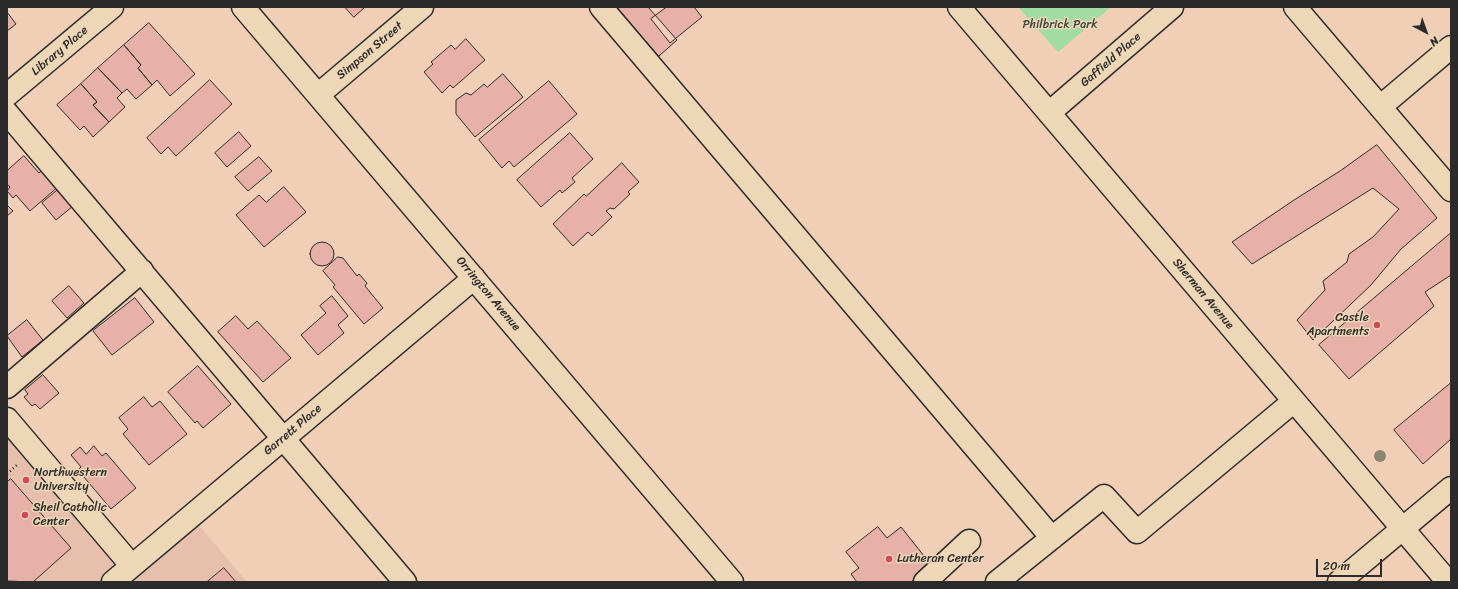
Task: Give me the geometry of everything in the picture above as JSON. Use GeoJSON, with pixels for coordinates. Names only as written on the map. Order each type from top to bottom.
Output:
{"type":"FeatureCollection","features":[{"type":"Feature","properties":{"kind":"street","name":"Library Place"},"geometry":{"type":"LineString","coordinates":[[7,95],[112,7]]}},
{"type":"Feature","properties":{"kind":"street","name":"Orrington Avenue"},"geometry":{"type":"LineString","coordinates":[[243,7],[729,581]]}},
{"type":"Feature","properties":{"kind":"street","name":"Simpson Street"},"geometry":{"type":"LineString","coordinates":[[318,95],[422,7]]}},
{"type":"Feature","properties":{"kind":"street"},"geometry":{"type":"LineString","coordinates":[[601,7],[1052,538]]}},
{"type":"Feature","properties":{"kind":"street","name":"Sherman Avenue"},"geometry":{"type":"LineString","coordinates":[[958,7],[1448,582]]}},
{"type":"Feature","properties":{"kind":"street","name":"Gaffield Place"},"geometry":{"type":"LineString","coordinates":[[1049,113],[1172,7]]}},
{"type":"Feature","properties":{"kind":"street"},"geometry":{"type":"LineString","coordinates":[[1295,7],[1451,190]]}},
{"type":"Feature","properties":{"kind":"street"},"geometry":{"type":"LineString","coordinates":[[1380,107],[1451,46]]}},
{"type":"Feature","properties":{"kind":"street"},"geometry":{"type":"LineString","coordinates":[[7,113],[405,582]]}},
{"type":"Feature","properties":{"kind":"street"},"geometry":{"type":"LineString","coordinates":[[7,387],[142,271]]}},
{"type":"Feature","properties":{"kind":"street","name":"Garrett Place"},"geometry":{"type":"LineString","coordinates":[[113,582],[474,278]]}},
{"type":"Feature","properties":{"kind":"street"},"geometry":{"type":"LineString","coordinates":[[997,582],[1104,496],[1138,532],[1294,401]]}},
{"type":"Feature","properties":{"kind":"street"},"geometry":{"type":"LineString","coordinates":[[7,419],[132,566]]}},
{"type":"Feature","properties":{"kind":"street"},"geometry":{"type":"LineString","coordinates":[[1339,582],[1451,488]]}},
{"type":"Feature","properties":{"kind":"street"},"geometry":{"type":"LineString","coordinates":[[925,582],[969,541]]}},
{"type":"Feature","properties":{"kind":"path"},"geometry":{"type":"LineString","coordinates":[[7,474],[18,465]]}},
{"type":"Feature","properties":{"kind":"shaded area","name":"Northwestern University"},"geometry":{"type":"Polygon","coordinates":[[[7,436],[130,580],[198,524],[247,582],[7,582],[7,436]]]}},
{"type":"Feature","properties":{"kind":"green space","name":"Philbrick Park"},"geometry":{"type":"Polygon","coordinates":[[[1018,7],[1111,7],[1058,52],[1018,7]]]}},
{"type":"Feature","properties":{"kind":"building"},"geometry":{"type":"Polygon","coordinates":[[[345,7],[365,7],[354,17],[345,7]]]}},
{"type":"Feature","properties":{"kind":"building"},"geometry":{"type":"Polygon","coordinates":[[[617,7],[648,7],[677,40],[659,56],[617,7]]]}},
{"type":"Feature","properties":{"kind":"building"},"geometry":{"type":"Polygon","coordinates":[[[667,7],[694,7],[702,17],[670,43],[651,19],[667,7]]]}},
{"type":"Feature","properties":{"kind":"building"},"geometry":{"type":"Polygon","coordinates":[[[7,12],[16,24],[7,31],[7,12]]]}},
{"type":"Feature","properties":{"kind":"building"},"geometry":{"type":"Polygon","coordinates":[[[149,23],[195,74],[170,96],[157,80],[152,85],[138,68],[141,65],[124,45],[149,23]]]}},
{"type":"Feature","properties":{"kind":"building"},"geometry":{"type":"Polygon","coordinates":[[[466,39],[485,60],[453,88],[450,85],[442,93],[424,72],[433,64],[431,62],[451,45],[455,49],[466,39]]]}},
{"type":"Feature","properties":{"kind":"building"},"geometry":{"type":"Polygon","coordinates":[[[124,45],[141,65],[138,68],[152,85],[136,99],[127,89],[122,93],[98,68],[124,45]]]}},
{"type":"Feature","properties":{"kind":"building"},"geometry":{"type":"Polygon","coordinates":[[[98,68],[122,93],[117,98],[125,107],[109,122],[93,105],[97,102],[81,84],[98,68]]]}},
{"type":"Feature","properties":{"kind":"building"},"geometry":{"type":"Polygon","coordinates":[[[503,74],[523,97],[475,137],[456,114],[456,100],[466,93],[471,95],[484,84],[487,87],[503,74]]]}},
{"type":"Feature","properties":{"kind":"building"},"geometry":{"type":"Polygon","coordinates":[[[210,80],[232,104],[176,156],[168,147],[161,154],[147,138],[210,80]]]}},
{"type":"Feature","properties":{"kind":"building"},"geometry":{"type":"Polygon","coordinates":[[[549,81],[577,114],[514,167],[509,161],[502,168],[479,140],[549,81]]]}},
{"type":"Feature","properties":{"kind":"building"},"geometry":{"type":"Polygon","coordinates":[[[81,84],[97,102],[93,105],[109,122],[93,137],[84,126],[80,130],[57,105],[81,84]]]}},
{"type":"Feature","properties":{"kind":"building"},"geometry":{"type":"Polygon","coordinates":[[[239,132],[251,146],[227,167],[215,153],[239,132]]]}},
{"type":"Feature","properties":{"kind":"building"},"geometry":{"type":"Polygon","coordinates":[[[570,133],[593,159],[572,178],[575,182],[562,193],[560,190],[541,207],[517,180],[570,133]]]}},
{"type":"Feature","properties":{"kind":"building"},"geometry":{"type":"Polygon","coordinates":[[[1377,145],[1437,218],[1401,249],[1371,285],[1313,340],[1297,320],[1325,290],[1323,281],[1347,262],[1349,254],[1373,237],[1399,209],[1373,188],[1252,264],[1232,242],[1377,145]]]}},
{"type":"Feature","properties":{"kind":"building"},"geometry":{"type":"Polygon","coordinates":[[[24,156],[39,173],[44,168],[59,186],[30,211],[16,195],[13,198],[7,191],[10,187],[7,184],[7,171],[24,156]]]}},
{"type":"Feature","properties":{"kind":"building"},"geometry":{"type":"Polygon","coordinates":[[[259,157],[272,171],[248,191],[235,177],[259,157]]]}},
{"type":"Feature","properties":{"kind":"building"},"geometry":{"type":"Polygon","coordinates":[[[622,163],[639,182],[628,192],[630,194],[614,209],[610,208],[606,211],[612,217],[592,236],[588,232],[573,246],[553,224],[584,194],[586,196],[622,163]]]}},
{"type":"Feature","properties":{"kind":"building"},"geometry":{"type":"Polygon","coordinates":[[[284,187],[306,212],[264,247],[236,215],[259,195],[266,202],[284,187]]]}},
{"type":"Feature","properties":{"kind":"building"},"geometry":{"type":"Polygon","coordinates":[[[59,189],[73,206],[56,220],[42,203],[59,189]]]}},
{"type":"Feature","properties":{"kind":"building"},"geometry":{"type":"Polygon","coordinates":[[[7,205],[13,211],[7,216],[7,205]]]}},
{"type":"Feature","properties":{"kind":"building","name":"Castle Apartments"},"geometry":{"type":"Polygon","coordinates":[[[1451,233],[1451,275],[1425,292],[1434,306],[1349,379],[1319,345],[1451,233]]]}},
{"type":"Feature","properties":{"kind":"building"},"geometry":{"type":"Polygon","coordinates":[[[322,242],[327,243],[333,249],[333,259],[327,265],[322,266],[317,265],[311,259],[310,254],[311,249],[317,243],[322,242]]]}},
{"type":"Feature","properties":{"kind":"building"},"geometry":{"type":"Polygon","coordinates":[[[338,257],[343,258],[357,276],[359,274],[367,283],[365,286],[383,308],[364,324],[333,287],[335,285],[323,271],[338,257]]]}},
{"type":"Feature","properties":{"kind":"building"},"geometry":{"type":"Polygon","coordinates":[[[69,286],[84,303],[67,318],[52,301],[69,286]]]}},
{"type":"Feature","properties":{"kind":"building"},"geometry":{"type":"Polygon","coordinates":[[[332,296],[348,316],[338,325],[344,333],[318,355],[301,335],[326,313],[320,306],[332,296]]]}},
{"type":"Feature","properties":{"kind":"building"},"geometry":{"type":"Polygon","coordinates":[[[135,298],[154,322],[112,355],[93,331],[135,298]]]}},
{"type":"Feature","properties":{"kind":"building"},"geometry":{"type":"Polygon","coordinates":[[[236,316],[248,329],[257,321],[291,358],[263,382],[218,332],[236,316]]]}},
{"type":"Feature","properties":{"kind":"building"},"geometry":{"type":"Polygon","coordinates":[[[27,320],[43,340],[22,357],[7,336],[27,320]]]}},
{"type":"Feature","properties":{"kind":"building"},"geometry":{"type":"Polygon","coordinates":[[[198,366],[231,404],[203,428],[197,421],[195,423],[168,392],[198,366]]]}},
{"type":"Feature","properties":{"kind":"building"},"geometry":{"type":"Polygon","coordinates":[[[43,375],[59,393],[40,409],[35,404],[32,406],[24,397],[28,394],[25,390],[43,375]]]}},
{"type":"Feature","properties":{"kind":"building"},"geometry":{"type":"Polygon","coordinates":[[[1451,383],[1451,439],[1423,464],[1394,430],[1451,383]]]}},
{"type":"Feature","properties":{"kind":"building"},"geometry":{"type":"Polygon","coordinates":[[[144,397],[152,407],[160,401],[187,434],[149,465],[123,434],[128,429],[119,418],[144,397]]]}},
{"type":"Feature","properties":{"kind":"building"},"geometry":{"type":"Polygon","coordinates":[[[94,446],[102,456],[106,453],[136,488],[111,509],[78,470],[81,467],[71,455],[80,447],[86,454],[94,446]]]}},
{"type":"Feature","properties":{"kind":"building","name":"Sheil Catholic Center"},"geometry":{"type":"Polygon","coordinates":[[[11,479],[71,548],[33,582],[7,581],[7,482],[11,479]]]}},
{"type":"Feature","properties":{"kind":"building","name":"Lutheran Center"},"geometry":{"type":"Polygon","coordinates":[[[878,527],[887,538],[901,527],[932,566],[911,582],[857,582],[851,574],[859,568],[846,552],[878,527]]]}},
{"type":"Feature","properties":{"kind":"building"},"geometry":{"type":"Polygon","coordinates":[[[224,568],[236,582],[207,582],[224,568]]]}},
{"type":"Feature","properties":{"kind":"place","name":"Castle Apartments"},"geometry":{"type":"Point","coordinates":[1377,325]}},
{"type":"Feature","properties":{"kind":"place","name":"Northwestern University"},"geometry":{"type":"Point","coordinates":[26,480]}},
{"type":"Feature","properties":{"kind":"place","name":"Sheil Catholic Center"},"geometry":{"type":"Point","coordinates":[25,515]}},
{"type":"Feature","properties":{"kind":"place","name":"Lutheran Center"},"geometry":{"type":"Point","coordinates":[889,559]}}]}
